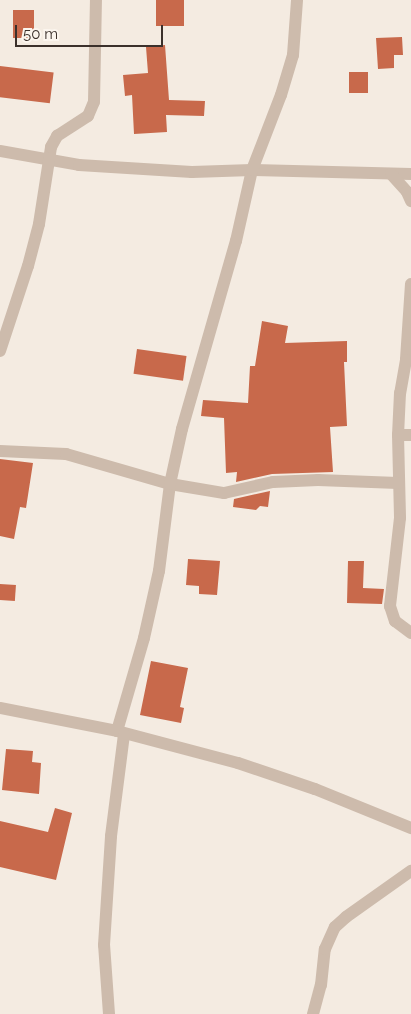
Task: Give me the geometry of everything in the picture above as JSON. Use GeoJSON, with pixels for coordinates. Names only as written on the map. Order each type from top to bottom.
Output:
{"type":"FeatureCollection","features":[{"type":"Feature","properties":{"kind":"street"},"geometry":{"type":"LineString","coordinates":[[0,351],[28,266],[39,224],[51,147],[57,136],[88,116],[94,102],[96,0]]}},
{"type":"Feature","properties":{"kind":"street"},"geometry":{"type":"LineString","coordinates":[[109,1014],[104,946],[120,733],[159,571],[170,484],[182,429],[236,241],[252,170],[281,95],[293,55],[297,0]]}},
{"type":"Feature","properties":{"kind":"street"},"geometry":{"type":"LineString","coordinates":[[0,151],[79,164],[192,172],[252,170],[411,174]]}},
{"type":"Feature","properties":{"kind":"street"},"geometry":{"type":"LineString","coordinates":[[391,174],[407,192],[411,201]]}},
{"type":"Feature","properties":{"kind":"street"},"geometry":{"type":"LineString","coordinates":[[411,284],[406,360],[400,393],[398,435],[400,518],[390,606],[395,620],[411,633]]}},
{"type":"Feature","properties":{"kind":"street"},"geometry":{"type":"LineString","coordinates":[[398,435],[411,435]]}},
{"type":"Feature","properties":{"kind":"street"},"geometry":{"type":"LineString","coordinates":[[0,451],[66,454],[170,484],[224,493],[273,482],[318,480],[398,482]]}},
{"type":"Feature","properties":{"kind":"street"},"geometry":{"type":"LineString","coordinates":[[0,708],[120,733],[238,762],[315,789],[411,828]]}},
{"type":"Feature","properties":{"kind":"street"},"geometry":{"type":"LineString","coordinates":[[313,1014],[323,974],[325,949],[335,927],[346,917],[411,871]]}},
{"type":"Feature","properties":{"kind":"building"},"geometry":{"type":"Polygon","coordinates":[[[156,0],[184,0],[184,26],[156,26],[156,0]]]}},
{"type":"Feature","properties":{"kind":"building"},"geometry":{"type":"Polygon","coordinates":[[[13,10],[34,10],[34,38],[13,38],[13,10]]]}},
{"type":"Feature","properties":{"kind":"building"},"geometry":{"type":"Polygon","coordinates":[[[402,37],[403,55],[394,55],[394,68],[378,69],[376,38],[402,37]]]}},
{"type":"Feature","properties":{"kind":"building"},"geometry":{"type":"Polygon","coordinates":[[[165,45],[169,100],[205,101],[204,116],[166,115],[167,132],[134,134],[132,95],[125,96],[123,75],[148,73],[146,47],[165,45]]]}},
{"type":"Feature","properties":{"kind":"building"},"geometry":{"type":"Polygon","coordinates":[[[0,66],[54,73],[50,103],[0,97],[0,66]]]}},
{"type":"Feature","properties":{"kind":"building"},"geometry":{"type":"Polygon","coordinates":[[[349,72],[368,72],[368,93],[349,93],[349,72]]]}},
{"type":"Feature","properties":{"kind":"building"},"geometry":{"type":"Polygon","coordinates":[[[262,321],[288,326],[285,343],[347,341],[347,362],[344,362],[347,426],[330,427],[333,472],[272,474],[236,482],[237,472],[226,473],[224,418],[201,416],[203,400],[248,403],[250,366],[255,366],[262,321]]]}},
{"type":"Feature","properties":{"kind":"building"},"geometry":{"type":"Polygon","coordinates":[[[137,349],[187,356],[183,381],[134,374],[137,349]]]}},
{"type":"Feature","properties":{"kind":"building"},"geometry":{"type":"Polygon","coordinates":[[[0,459],[33,463],[26,508],[20,507],[14,539],[0,536],[0,459]]]}},
{"type":"Feature","properties":{"kind":"building"},"geometry":{"type":"Polygon","coordinates":[[[270,491],[268,507],[260,506],[256,510],[233,507],[234,499],[270,491]]]}},
{"type":"Feature","properties":{"kind":"building"},"geometry":{"type":"Polygon","coordinates":[[[188,559],[220,561],[217,595],[199,594],[199,586],[186,585],[188,559]]]}},
{"type":"Feature","properties":{"kind":"building"},"geometry":{"type":"Polygon","coordinates":[[[348,561],[364,561],[363,588],[384,589],[382,604],[347,603],[348,561]]]}},
{"type":"Feature","properties":{"kind":"building"},"geometry":{"type":"Polygon","coordinates":[[[0,584],[16,585],[15,601],[0,600],[0,584]]]}},
{"type":"Feature","properties":{"kind":"building"},"geometry":{"type":"Polygon","coordinates":[[[151,661],[188,668],[180,707],[184,708],[181,723],[140,715],[151,661]]]}},
{"type":"Feature","properties":{"kind":"building"},"geometry":{"type":"Polygon","coordinates":[[[6,749],[33,751],[32,762],[41,763],[39,794],[2,790],[6,749]]]}},
{"type":"Feature","properties":{"kind":"building"},"geometry":{"type":"Polygon","coordinates":[[[55,808],[72,813],[56,880],[0,867],[0,821],[48,832],[55,808]]]}}]}
